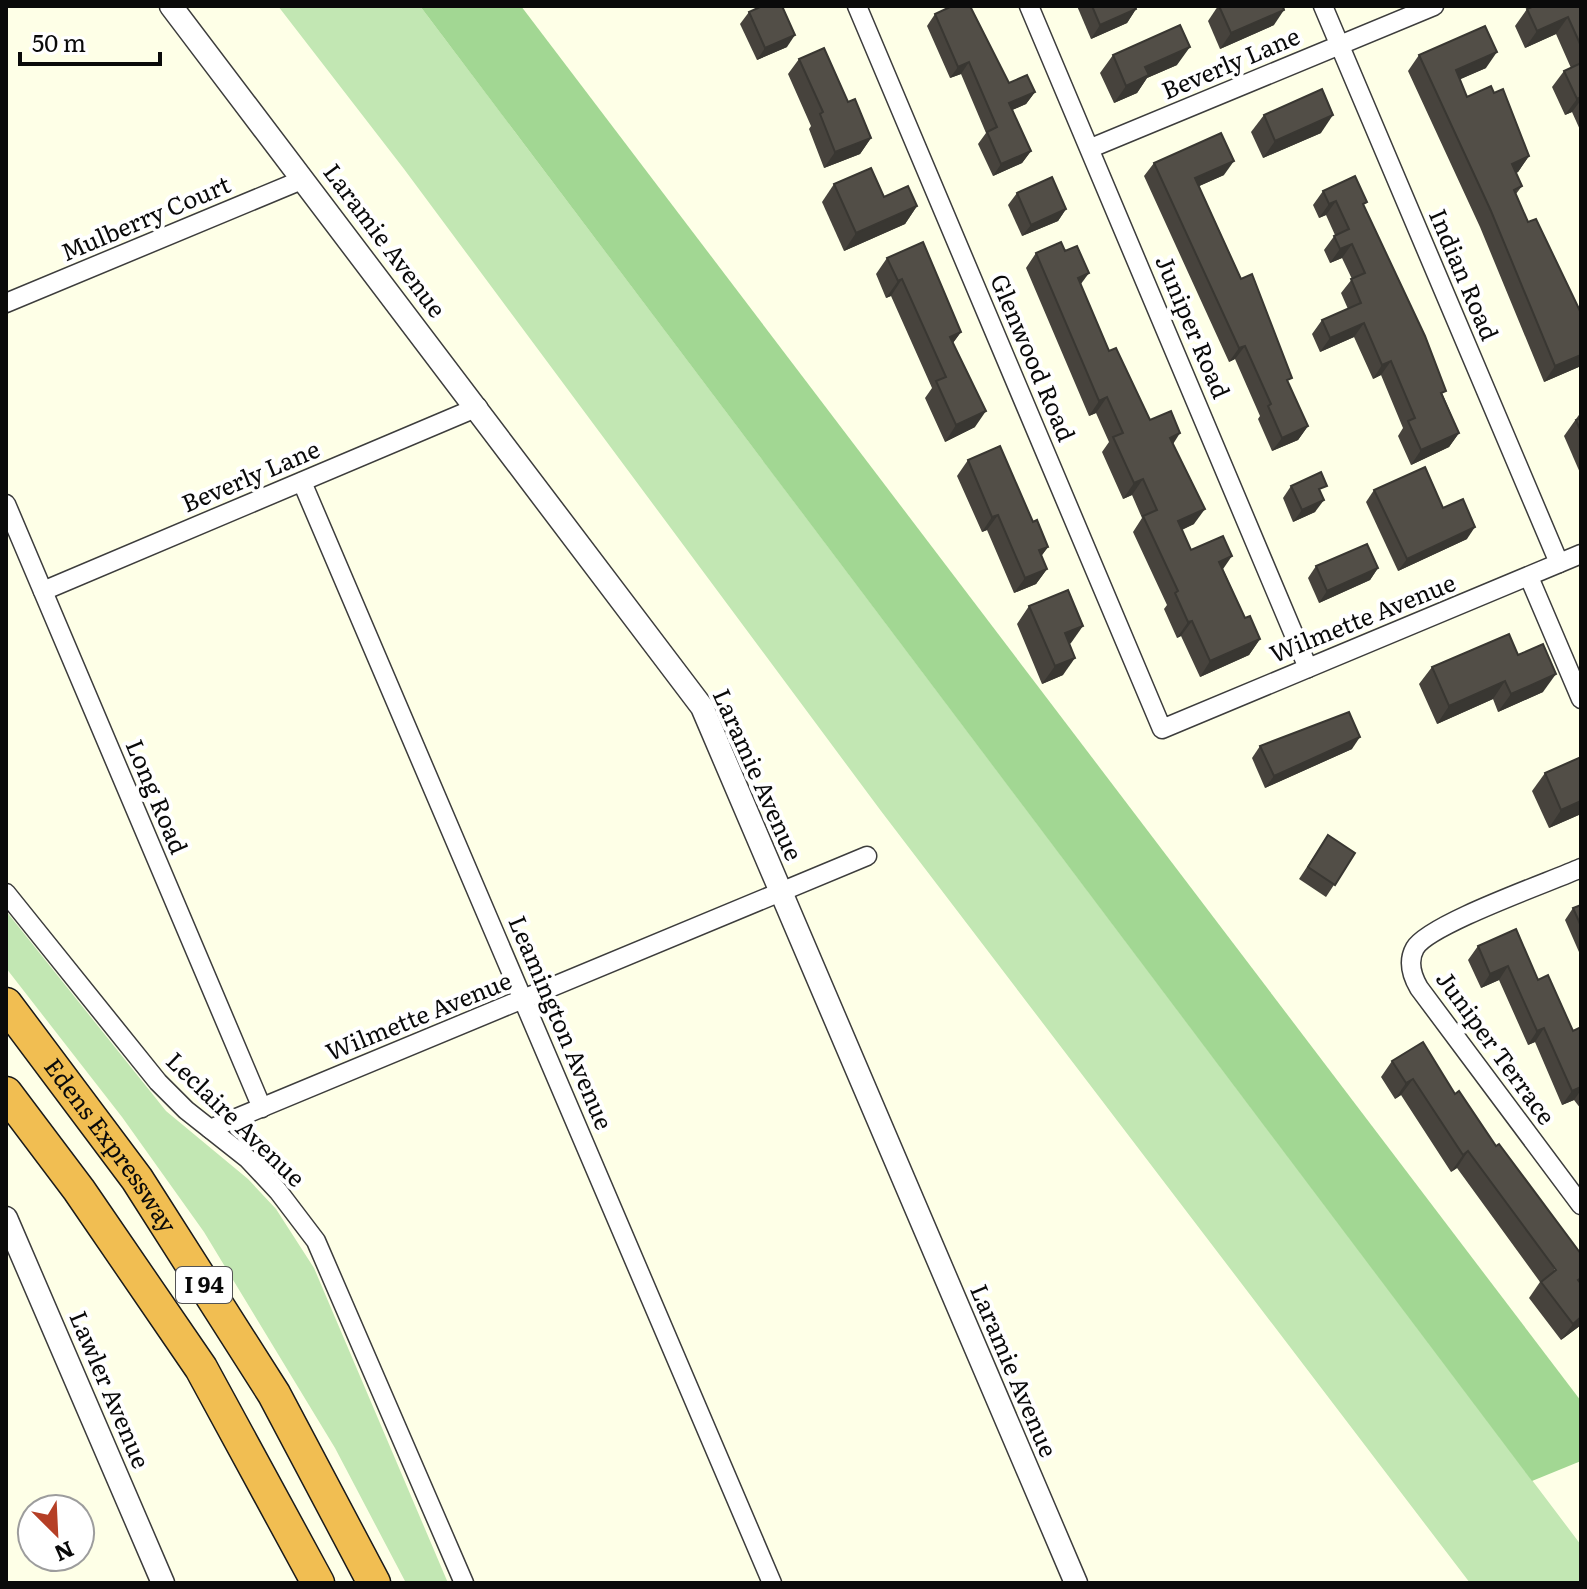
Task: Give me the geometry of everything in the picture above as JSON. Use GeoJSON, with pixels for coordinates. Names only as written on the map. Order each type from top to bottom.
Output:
{"type":"FeatureCollection","features":[{"type":"Feature","properties":{"kind":"highway","name":"Edens Expressway"},"geometry":{"type":"LineString","coordinates":[[6,1004],[137,1179],[274,1394],[374,1583]]}},
{"type":"Feature","properties":{"kind":"highway","name":"Edens Expressway"},"geometry":{"type":"LineString","coordinates":[[6,1093],[79,1190],[201,1368],[318,1583]]}},
{"type":"Feature","properties":{"kind":"street","name":"Laramie Avenue"},"geometry":{"type":"LineString","coordinates":[[171,6],[478,407],[702,707],[1076,1583]]}},
{"type":"Feature","properties":{"kind":"street","name":"Glenwood Road"},"geometry":{"type":"LineString","coordinates":[[857,6],[1162,729]]}},
{"type":"Feature","properties":{"kind":"street","name":"Juniper Road"},"geometry":{"type":"LineString","coordinates":[[1029,6],[1308,668]]}},
{"type":"Feature","properties":{"kind":"street","name":"Indian Road"},"geometry":{"type":"LineString","coordinates":[[1323,6],[1559,563]]}},
{"type":"Feature","properties":{"kind":"street","name":"Beverly Lane"},"geometry":{"type":"LineString","coordinates":[[1091,148],[1434,6]]}},
{"type":"Feature","properties":{"kind":"street","name":"Mulberry Court"},"geometry":{"type":"LineString","coordinates":[[6,303],[304,179]]}},
{"type":"Feature","properties":{"kind":"street","name":"Beverly Lane"},"geometry":{"type":"LineString","coordinates":[[43,591],[478,407]]}},
{"type":"Feature","properties":{"kind":"street","name":"Leamington Avenue"},"geometry":{"type":"LineString","coordinates":[[302,482],[772,1583]]}},
{"type":"Feature","properties":{"kind":"street","name":"Long Road"},"geometry":{"type":"LineString","coordinates":[[6,504],[262,1108]]}},
{"type":"Feature","properties":{"kind":"street","name":"Wilmette Avenue"},"geometry":{"type":"LineString","coordinates":[[1162,729],[1581,554]]}},
{"type":"Feature","properties":{"kind":"street"},"geometry":{"type":"LineString","coordinates":[[1529,577],[1581,699]]}},
{"type":"Feature","properties":{"kind":"street","name":"Wilmette Avenue"},"geometry":{"type":"LineString","coordinates":[[210,1129],[867,856]]}},
{"type":"Feature","properties":{"kind":"street","name":"Juniper Terrace"},"geometry":{"type":"LineString","coordinates":[[1581,868],[1437,929],[1416,945],[1411,966],[1419,988],[1581,1205]]}},
{"type":"Feature","properties":{"kind":"street","name":"Leclaire Avenue"},"geometry":{"type":"LineString","coordinates":[[6,893],[158,1082],[268,1180],[316,1241],[464,1583]]}},
{"type":"Feature","properties":{"kind":"street","name":"Lawler Avenue"},"geometry":{"type":"LineString","coordinates":[[6,1218],[163,1583]]}},
{"type":"Feature","properties":{"kind":"green space"},"geometry":{"type":"Polygon","coordinates":[[[278,6],[420,6],[1581,1545],[1581,1583],[1470,1583],[881,811],[404,169],[278,6]]]}},
{"type":"Feature","properties":{"kind":"green space"},"geometry":{"type":"Polygon","coordinates":[[[420,6],[521,6],[1581,1401],[1581,1461],[1532,1481],[420,6]]]}},
{"type":"Feature","properties":{"kind":"green space"},"geometry":{"type":"Polygon","coordinates":[[[6,911],[166,1111],[248,1179],[276,1209],[314,1268],[448,1583],[406,1583],[335,1448],[204,1232],[122,1117],[6,968],[6,911]]]}},
{"type":"Feature","properties":{"kind":"building"},"geometry":{"type":"Polygon","coordinates":[[[762,6],[782,6],[795,35],[765,48],[749,12],[762,6]]]}},
{"type":"Feature","properties":{"kind":"building"},"geometry":{"type":"Polygon","coordinates":[[[952,6],[970,6],[1009,83],[1027,75],[1035,92],[1009,103],[1031,151],[1001,164],[987,132],[997,127],[969,62],[958,67],[935,14],[952,6]]]}},
{"type":"Feature","properties":{"kind":"building"},"geometry":{"type":"Polygon","coordinates":[[[1092,6],[1135,6],[1136,9],[1100,25],[1092,6]]]}},
{"type":"Feature","properties":{"kind":"building"},"geometry":{"type":"Polygon","coordinates":[[[1219,6],[1283,6],[1284,10],[1231,33],[1219,6]]]}},
{"type":"Feature","properties":{"kind":"building"},"geometry":{"type":"Polygon","coordinates":[[[1534,6],[1581,6],[1581,46],[1568,17],[1537,31],[1527,9],[1534,6]]]}},
{"type":"Feature","properties":{"kind":"building"},"geometry":{"type":"Polygon","coordinates":[[[1180,25],[1190,47],[1145,67],[1149,75],[1126,86],[1113,55],[1180,25]]]}},
{"type":"Feature","properties":{"kind":"building"},"geometry":{"type":"Polygon","coordinates":[[[1485,26],[1497,52],[1456,70],[1467,97],[1491,86],[1494,93],[1503,89],[1529,156],[1512,164],[1522,186],[1514,190],[1528,222],[1536,219],[1581,313],[1581,355],[1555,366],[1491,211],[1419,55],[1485,26]]]}},
{"type":"Feature","properties":{"kind":"building"},"geometry":{"type":"Polygon","coordinates":[[[824,48],[848,102],[855,99],[871,138],[835,152],[820,114],[823,112],[799,59],[824,48]]]}},
{"type":"Feature","properties":{"kind":"building"},"geometry":{"type":"Polygon","coordinates":[[[1581,63],[1581,97],[1577,99],[1564,71],[1581,63]]]}},
{"type":"Feature","properties":{"kind":"building"},"geometry":{"type":"Polygon","coordinates":[[[1322,89],[1333,115],[1275,141],[1264,115],[1322,89]]]}},
{"type":"Feature","properties":{"kind":"building"},"geometry":{"type":"Polygon","coordinates":[[[1221,133],[1234,161],[1195,178],[1241,279],[1252,274],[1292,378],[1287,380],[1308,426],[1282,438],[1268,406],[1271,404],[1245,346],[1239,348],[1154,163],[1221,133]]]}},
{"type":"Feature","properties":{"kind":"building"},"geometry":{"type":"Polygon","coordinates":[[[871,168],[884,197],[908,186],[917,206],[856,233],[834,184],[871,168]]]}},
{"type":"Feature","properties":{"kind":"building"},"geometry":{"type":"Polygon","coordinates":[[[1355,176],[1367,202],[1363,204],[1425,336],[1446,391],[1441,393],[1459,433],[1421,450],[1408,421],[1415,418],[1391,361],[1382,365],[1364,323],[1330,338],[1322,320],[1361,303],[1351,279],[1365,273],[1352,244],[1340,249],[1334,236],[1349,229],[1336,201],[1329,204],[1323,191],[1355,176]]]}},
{"type":"Feature","properties":{"kind":"building"},"geometry":{"type":"Polygon","coordinates":[[[1052,177],[1066,209],[1031,225],[1017,193],[1052,177]]]}},
{"type":"Feature","properties":{"kind":"building"},"geometry":{"type":"Polygon","coordinates":[[[923,242],[961,332],[950,337],[986,411],[956,425],[936,381],[946,377],[902,279],[898,281],[887,258],[923,242]]]}},
{"type":"Feature","properties":{"kind":"building"},"geometry":{"type":"Polygon","coordinates":[[[1061,242],[1065,251],[1077,246],[1089,273],[1078,278],[1109,351],[1116,348],[1150,420],[1171,411],[1180,433],[1170,438],[1205,509],[1178,521],[1191,550],[1223,536],[1232,556],[1219,562],[1245,618],[1250,616],[1260,639],[1210,661],[1192,621],[1188,622],[1175,593],[1178,591],[1143,516],[1157,510],[1143,479],[1134,483],[1113,437],[1123,433],[1107,397],[1099,401],[1036,253],[1061,242]]]}},
{"type":"Feature","properties":{"kind":"building"},"geometry":{"type":"Polygon","coordinates":[[[1000,446],[1033,522],[1037,520],[1048,547],[1039,550],[1047,569],[1025,578],[998,515],[992,517],[968,460],[1000,446]]]}},
{"type":"Feature","properties":{"kind":"building"},"geometry":{"type":"Polygon","coordinates":[[[1425,467],[1443,508],[1463,499],[1475,527],[1407,559],[1374,490],[1425,467]]]}},
{"type":"Feature","properties":{"kind":"building"},"geometry":{"type":"Polygon","coordinates":[[[1321,472],[1327,486],[1319,489],[1324,500],[1302,510],[1291,486],[1321,472]]]}},
{"type":"Feature","properties":{"kind":"building"},"geometry":{"type":"Polygon","coordinates":[[[1367,544],[1378,568],[1327,591],[1316,566],[1367,544]]]}},
{"type":"Feature","properties":{"kind":"building"},"geometry":{"type":"Polygon","coordinates":[[[1068,590],[1083,626],[1065,633],[1075,658],[1055,666],[1029,606],[1068,590]]]}},
{"type":"Feature","properties":{"kind":"building"},"geometry":{"type":"Polygon","coordinates":[[[1509,634],[1518,655],[1543,644],[1556,674],[1511,694],[1505,681],[1449,706],[1432,667],[1509,634]]]}},
{"type":"Feature","properties":{"kind":"building"},"geometry":{"type":"Polygon","coordinates":[[[1349,712],[1360,737],[1274,776],[1260,746],[1349,712]]]}},
{"type":"Feature","properties":{"kind":"building"},"geometry":{"type":"Polygon","coordinates":[[[1581,757],[1581,801],[1561,810],[1545,773],[1581,757]]]}},
{"type":"Feature","properties":{"kind":"building"},"geometry":{"type":"Polygon","coordinates":[[[1328,835],[1355,853],[1335,885],[1308,867],[1328,835]]]}},
{"type":"Feature","properties":{"kind":"building"},"geometry":{"type":"Polygon","coordinates":[[[1581,905],[1581,926],[1573,908],[1581,905]]]}},
{"type":"Feature","properties":{"kind":"building"},"geometry":{"type":"Polygon","coordinates":[[[1516,929],[1538,980],[1548,975],[1573,1031],[1581,1027],[1581,1087],[1572,1091],[1544,1028],[1537,1031],[1508,966],[1490,974],[1478,946],[1516,929]]]}},
{"type":"Feature","properties":{"kind":"building"},"geometry":{"type":"Polygon","coordinates":[[[1423,1042],[1455,1094],[1459,1091],[1496,1146],[1499,1144],[1581,1254],[1581,1278],[1578,1280],[1581,1284],[1581,1317],[1573,1324],[1541,1282],[1556,1270],[1468,1151],[1463,1155],[1413,1079],[1406,1083],[1392,1061],[1423,1042]]]}}]}
